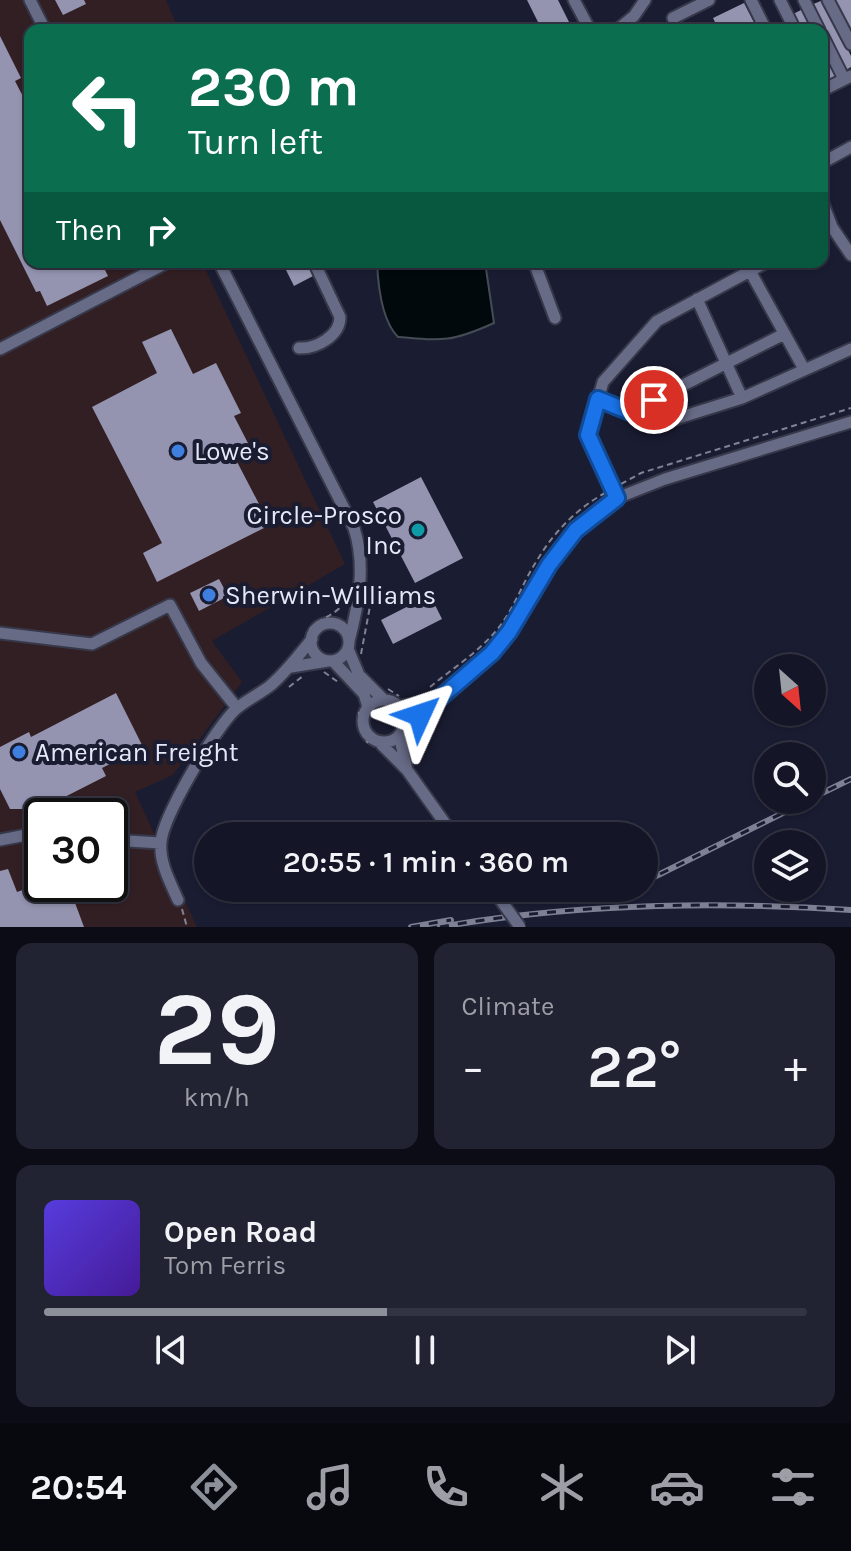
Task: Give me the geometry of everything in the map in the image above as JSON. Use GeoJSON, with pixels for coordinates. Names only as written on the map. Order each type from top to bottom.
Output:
{"type":"FeatureCollection","features":[{"type":"Feature","properties":{"kind":"street"},"geometry":{"type":"LineString","coordinates":[[30,0],[42,24]]}},
{"type":"Feature","properties":{"kind":"street"},"geometry":{"type":"LineString","coordinates":[[574,0],[587,24]]}},
{"type":"Feature","properties":{"kind":"street"},"geometry":{"type":"LineString","coordinates":[[624,24],[645,0]]}},
{"type":"Feature","properties":{"kind":"street"},"geometry":{"type":"LineString","coordinates":[[673,18],[709,0]]}},
{"type":"Feature","properties":{"kind":"street"},"geometry":{"type":"LineString","coordinates":[[751,0],[763,24]]}},
{"type":"Feature","properties":{"kind":"street"},"geometry":{"type":"LineString","coordinates":[[780,0],[792,24]]}},
{"type":"Feature","properties":{"kind":"street"},"geometry":{"type":"LineString","coordinates":[[828,0],[851,44]]}},
{"type":"Feature","properties":{"kind":"street"},"geometry":{"type":"LineString","coordinates":[[786,12],[806,1],[817,24]]}},
{"type":"Feature","properties":{"kind":"street"},"geometry":{"type":"LineString","coordinates":[[828,44],[848,77],[828,87]]}},
{"type":"Feature","properties":{"kind":"street"},"geometry":{"type":"LineString","coordinates":[[828,160],[851,147]]}},
{"type":"Feature","properties":{"kind":"street"},"geometry":{"type":"LineString","coordinates":[[828,231],[851,255]]}},
{"type":"Feature","properties":{"kind":"street"},"geometry":{"type":"LineString","coordinates":[[0,349],[156,268]]}},
{"type":"Feature","properties":{"kind":"street"},"geometry":{"type":"LineString","coordinates":[[222,268],[354,528],[359,544],[361,567],[357,609],[342,657],[328,664],[291,667]]}},
{"type":"Feature","properties":{"kind":"street"},"geometry":{"type":"LineString","coordinates":[[299,348],[308,348],[327,339],[335,334],[340,325],[338,311],[317,268]]}},
{"type":"Feature","properties":{"kind":"street"},"geometry":{"type":"LineString","coordinates":[[536,268],[555,318]]}},
{"type":"Feature","properties":{"kind":"street"},"geometry":{"type":"LineString","coordinates":[[617,498],[588,435],[603,382],[657,321],[756,268]]}},
{"type":"Feature","properties":{"kind":"street"},"geometry":{"type":"LineString","coordinates":[[750,271],[804,369]]}},
{"type":"Feature","properties":{"kind":"street"},"geometry":{"type":"LineString","coordinates":[[697,299],[742,398]]}},
{"type":"Feature","properties":{"kind":"street"},"geometry":{"type":"LineString","coordinates":[[630,412],[784,334]]}},
{"type":"Feature","properties":{"kind":"street"},"geometry":{"type":"LineString","coordinates":[[598,399],[659,424],[742,398],[851,349]]}},
{"type":"Feature","properties":{"kind":"street"},"geometry":{"type":"LineString","coordinates":[[375,744],[391,740],[400,733],[492,653],[509,632],[549,565],[576,530],[617,498],[653,483],[851,422]]}},
{"type":"Feature","properties":{"kind":"street"},"geometry":{"type":"LineString","coordinates":[[0,633],[92,644],[170,605],[201,663],[237,708]]}},
{"type":"Feature","properties":{"kind":"street"},"geometry":{"type":"LineString","coordinates":[[178,900],[167,876],[161,843],[170,811],[225,721],[237,708],[291,667],[309,636],[317,629],[357,609]]}},
{"type":"Feature","properties":{"kind":"street"},"geometry":{"type":"LineString","coordinates":[[332,624],[345,631],[359,675],[384,700]]}},
{"type":"Feature","properties":{"kind":"street"},"geometry":{"type":"LineString","coordinates":[[309,636],[313,651],[364,694],[363,719],[367,732],[375,744],[407,770],[444,822]]}},
{"type":"Feature","properties":{"kind":"street"},"geometry":{"type":"LineString","coordinates":[[364,706],[384,700],[416,704],[441,695]]}},
{"type":"Feature","properties":{"kind":"street"},"geometry":{"type":"LineString","coordinates":[[402,702],[405,719],[400,733],[407,770]]}},
{"type":"Feature","properties":{"kind":"street"},"geometry":{"type":"LineString","coordinates":[[0,840],[24,837]]}},
{"type":"Feature","properties":{"kind":"street"},"geometry":{"type":"LineString","coordinates":[[128,841],[161,843]]}},
{"type":"Feature","properties":{"kind":"street"},"geometry":{"type":"LineString","coordinates":[[502,902],[520,927]]}},
{"type":"Feature","properties":{"kind":"path"},"geometry":{"type":"LineString","coordinates":[[631,478],[851,408]]}},
{"type":"Feature","properties":{"kind":"path"},"geometry":{"type":"LineString","coordinates":[[425,692],[498,630],[535,562],[576,512],[589,501]]}},
{"type":"Feature","properties":{"kind":"path"},"geometry":{"type":"LineString","coordinates":[[309,636],[316,622],[343,609],[349,595]]}},
{"type":"Feature","properties":{"kind":"path"},"geometry":{"type":"LineString","coordinates":[[361,656],[371,601]]}},
{"type":"Feature","properties":{"kind":"path"},"geometry":{"type":"LineString","coordinates":[[328,664],[345,688]]}},
{"type":"Feature","properties":{"kind":"path"},"geometry":{"type":"LineString","coordinates":[[289,687],[309,672]]}},
{"type":"Feature","properties":{"kind":"path"},"geometry":{"type":"LineString","coordinates":[[381,683],[402,702]]}},
{"type":"Feature","properties":{"kind":"path"},"geometry":{"type":"LineString","coordinates":[[364,706],[361,732],[375,744]]}},
{"type":"Feature","properties":{"kind":"path"},"geometry":{"type":"LineString","coordinates":[[412,751],[414,736],[427,723],[425,721]]}},
{"type":"Feature","properties":{"kind":"path"},"geometry":{"type":"LineString","coordinates":[[178,900],[187,927]]}},
{"type":"Feature","properties":{"kind":"shaded area"},"geometry":{"type":"Polygon","coordinates":[[[0,0],[166,0],[176,24],[24,24],[24,268],[205,268],[345,564],[212,641],[242,682],[173,775],[135,792],[197,927],[0,927],[0,0]]]}},
{"type":"Feature","properties":{"kind":"shaded area"},"geometry":{"type":"Polygon","coordinates":[[[378,268],[486,268],[494,323],[447,339],[398,337],[384,312],[378,268]]]}},
{"type":"Feature","properties":{"kind":"building"},"geometry":{"type":"Polygon","coordinates":[[[55,0],[84,0],[86,4],[63,15],[55,0]]]}},
{"type":"Feature","properties":{"kind":"building"},"geometry":{"type":"Polygon","coordinates":[[[527,0],[558,0],[570,24],[539,24],[527,0]]]}},
{"type":"Feature","properties":{"kind":"building"},"geometry":{"type":"Polygon","coordinates":[[[823,0],[851,56],[851,67],[844,71],[828,39],[828,24],[820,24],[811,5],[823,0]]]}},
{"type":"Feature","properties":{"kind":"building"},"geometry":{"type":"Polygon","coordinates":[[[832,0],[851,0],[851,37],[832,0]]]}},
{"type":"Feature","properties":{"kind":"building"},"geometry":{"type":"Polygon","coordinates":[[[744,3],[755,24],[716,24],[713,18],[744,3]]]}},
{"type":"Feature","properties":{"kind":"building"},"geometry":{"type":"Polygon","coordinates":[[[803,9],[810,24],[796,24],[791,15],[803,9]]]}},
{"type":"Feature","properties":{"kind":"building"},"geometry":{"type":"Polygon","coordinates":[[[0,36],[21,78],[15,81],[24,98],[24,268],[0,220],[0,36]]]}},
{"type":"Feature","properties":{"kind":"building"},"geometry":{"type":"Polygon","coordinates":[[[828,58],[837,75],[828,80],[828,58]]]}},
{"type":"Feature","properties":{"kind":"building"},"geometry":{"type":"Polygon","coordinates":[[[24,268],[104,268],[108,276],[47,306],[40,291],[36,292],[24,268]]]}},
{"type":"Feature","properties":{"kind":"building"},"geometry":{"type":"Polygon","coordinates":[[[285,268],[317,268],[313,270],[315,275],[294,286],[285,268]]]}},
{"type":"Feature","properties":{"kind":"building","name":"Lowe's"},"geometry":{"type":"Polygon","coordinates":[[[171,329],[193,374],[216,363],[241,413],[234,416],[250,447],[234,456],[270,525],[157,582],[143,553],[162,543],[92,407],[157,373],[142,342],[171,329]]]}},
{"type":"Feature","properties":{"kind":"building","name":"Circle-Prosco Inc"},"geometry":{"type":"Polygon","coordinates":[[[421,477],[463,558],[415,583],[373,502],[421,477]]]}},
{"type":"Feature","properties":{"kind":"building","name":"Sherwin-Williams"},"geometry":{"type":"Polygon","coordinates":[[[219,579],[228,596],[199,611],[190,593],[219,579]]]}},
{"type":"Feature","properties":{"kind":"building"},"geometry":{"type":"Polygon","coordinates":[[[430,595],[442,619],[393,644],[381,620],[430,595]]]}},
{"type":"Feature","properties":{"kind":"building"},"geometry":{"type":"Polygon","coordinates":[[[116,693],[143,747],[102,768],[106,776],[63,798],[24,798],[24,809],[10,809],[0,789],[0,747],[29,732],[31,737],[116,693]]]}},
{"type":"Feature","properties":{"kind":"building"},"geometry":{"type":"Polygon","coordinates":[[[8,869],[17,892],[24,889],[24,902],[75,902],[84,927],[0,927],[0,871],[8,869]]]}},
{"type":"Feature","properties":{"kind":"railway"},"geometry":{"type":"LineString","coordinates":[[826,791],[851,779]]}},
{"type":"Feature","properties":{"kind":"railway"},"geometry":{"type":"LineString","coordinates":[[658,875],[781,814]]}},
{"type":"Feature","properties":{"kind":"railway"},"geometry":{"type":"LineString","coordinates":[[440,927],[542,913],[645,906],[748,905],[851,910]]}},
{"type":"Feature","properties":{"kind":"railway"},"geometry":{"type":"LineString","coordinates":[[411,927],[451,920]]}},
{"type":"Feature","properties":{"kind":"place","name":"Lowe's"},"geometry":{"type":"Point","coordinates":[178,451]}},
{"type":"Feature","properties":{"kind":"place","name":"Circle-Prosco Inc"},"geometry":{"type":"Point","coordinates":[418,530]}},
{"type":"Feature","properties":{"kind":"place","name":"Sherwin-Williams"},"geometry":{"type":"Point","coordinates":[209,595]}},
{"type":"Feature","properties":{"kind":"place","name":"American Freight"},"geometry":{"type":"Point","coordinates":[19,752]}},
{"type":"Feature","properties":{"kind":"route"},"geometry":{"type":"LineString","coordinates":[[420,715],[492,653],[526,606],[549,565],[576,530],[617,498],[588,435],[598,399],[630,412],[654,400]]}}]}
